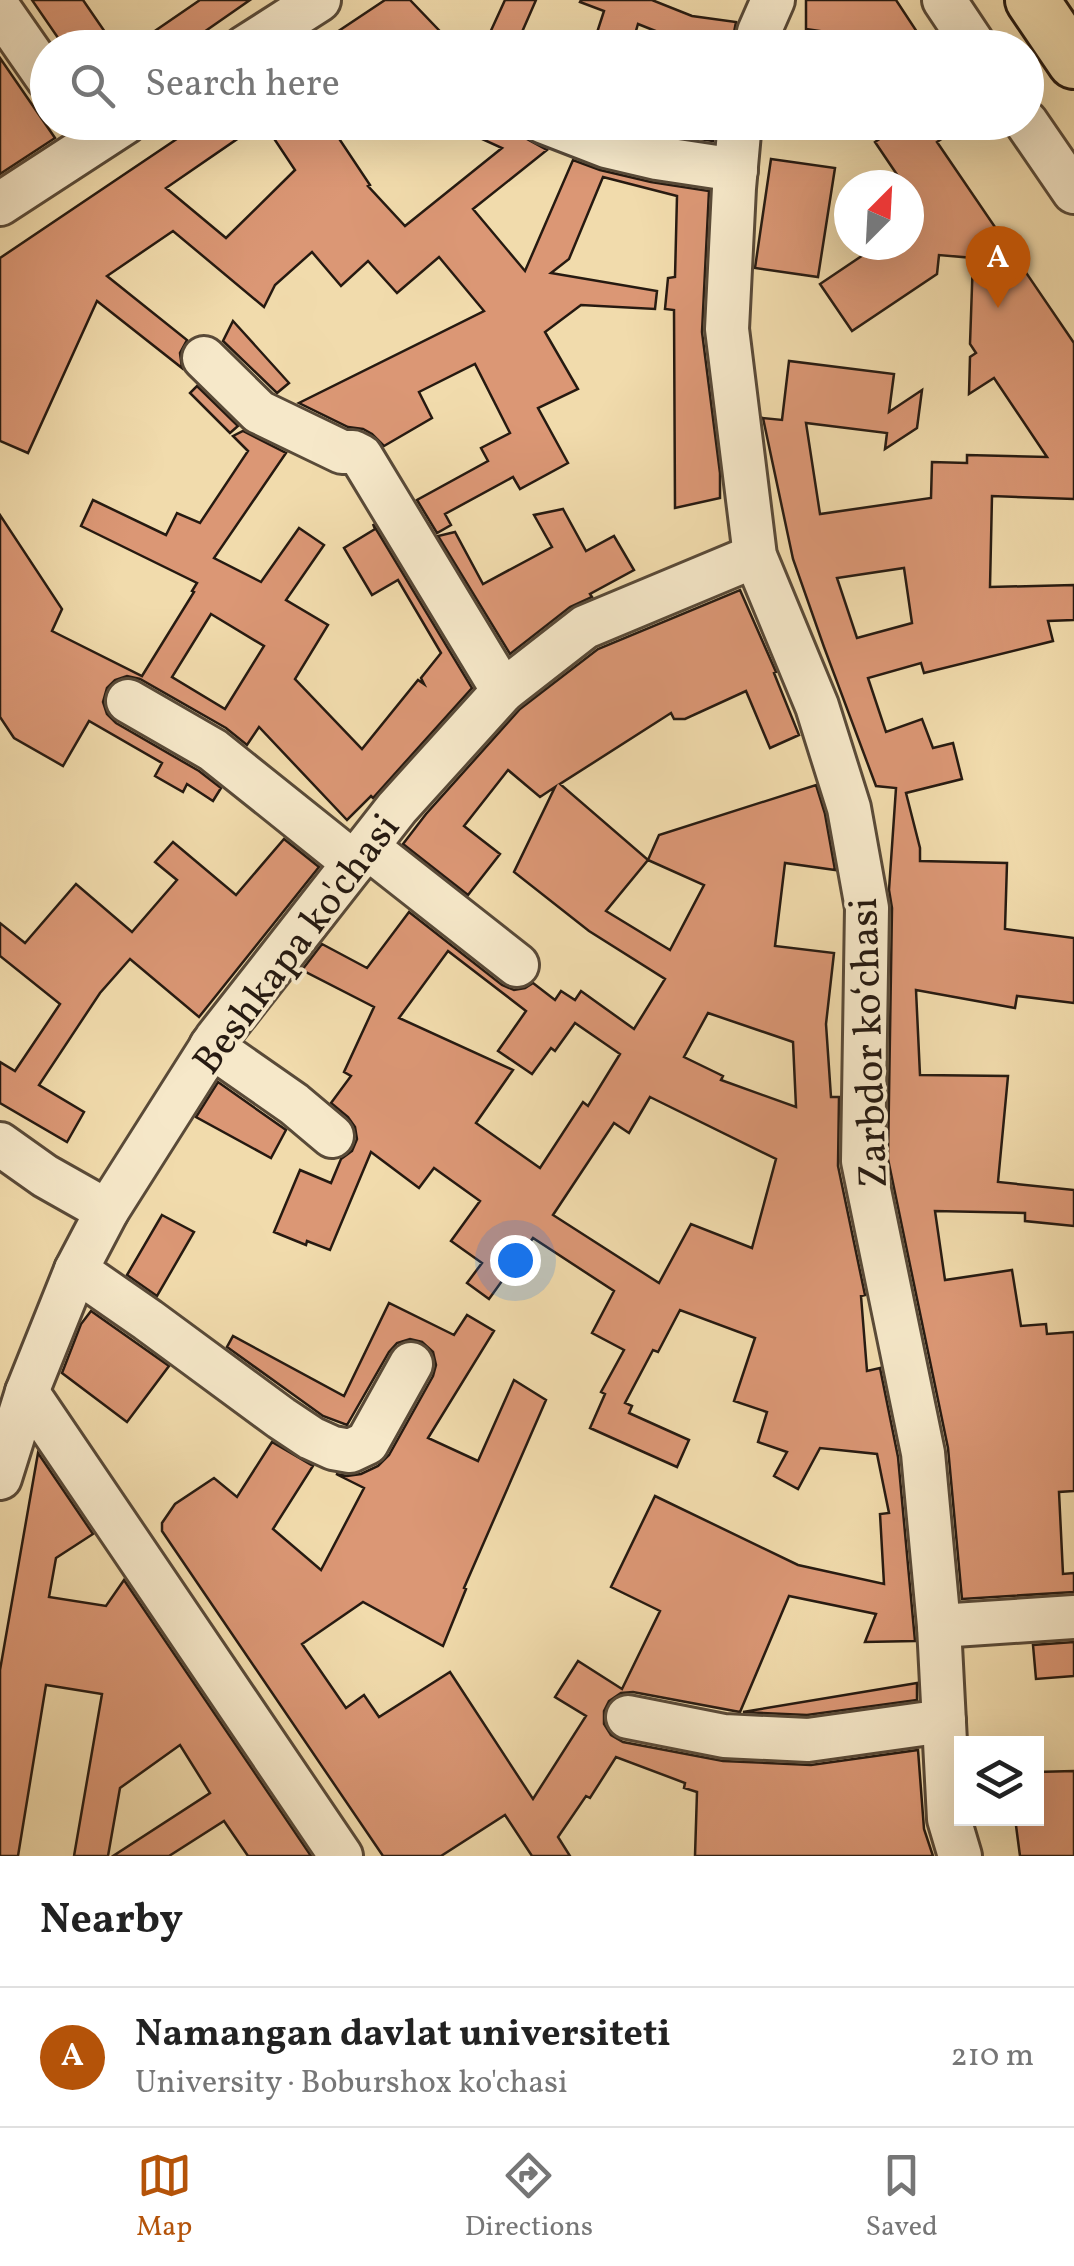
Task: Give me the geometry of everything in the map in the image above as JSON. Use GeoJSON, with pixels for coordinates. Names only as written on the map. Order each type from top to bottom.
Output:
{"type":"FeatureCollection","features":[{"type":"Feature","properties":{"kind":"main road"},"geometry":{"type":"LineString","coordinates":[[1032,0],[1074,62]]}},
{"type":"Feature","properties":{"kind":"street"},"geometry":{"type":"LineString","coordinates":[[272,30],[319,0]]}},
{"type":"Feature","properties":{"kind":"street"},"geometry":{"type":"LineString","coordinates":[[760,30],[773,0]]}},
{"type":"Feature","properties":{"kind":"street"},"geometry":{"type":"LineString","coordinates":[[944,0],[964,30]]}},
{"type":"Feature","properties":{"kind":"street"},"geometry":{"type":"LineString","coordinates":[[0,10],[30,53]]}},
{"type":"Feature","properties":{"kind":"street"},"geometry":{"type":"LineString","coordinates":[[1050,137],[1074,192]]}},
{"type":"Feature","properties":{"kind":"street"},"geometry":{"type":"LineString","coordinates":[[0,204],[86,140]]}},
{"type":"Feature","properties":{"kind":"street"},"geometry":{"type":"LineString","coordinates":[[590,140],[657,158],[736,170]]}},
{"type":"Feature","properties":{"kind":"street","name":"Zarbdor koʻchasi"},"geometry":{"type":"LineString","coordinates":[[738,140],[727,329],[755,556],[817,706],[849,808],[868,908],[863,1161],[923,1453],[939,1626],[949,1819],[960,1856]]}},
{"type":"Feature","properties":{"kind":"street"},"geometry":{"type":"LineString","coordinates":[[204,358],[259,412],[342,452],[362,456],[503,691]]}},
{"type":"Feature","properties":{"kind":"street","name":"Beshkapa ko'chasi"},"geometry":{"type":"LineString","coordinates":[[0,1478],[27,1392],[76,1270],[107,1212],[211,1046],[397,808],[503,691],[585,628],[755,556]]}},
{"type":"Feature","properties":{"kind":"street"},"geometry":{"type":"LineString","coordinates":[[128,701],[213,750],[517,964]]}},
{"type":"Feature","properties":{"kind":"street"},"geometry":{"type":"LineString","coordinates":[[211,1046],[332,1136]]}},
{"type":"Feature","properties":{"kind":"street"},"geometry":{"type":"LineString","coordinates":[[0,1144],[107,1212]]}},
{"type":"Feature","properties":{"kind":"street"},"geometry":{"type":"LineString","coordinates":[[76,1270],[281,1418],[333,1448],[350,1451],[367,1443],[412,1364]]}},
{"type":"Feature","properties":{"kind":"street"},"geometry":{"type":"LineString","coordinates":[[27,1392],[341,1856]]}},
{"type":"Feature","properties":{"kind":"street"},"geometry":{"type":"LineString","coordinates":[[939,1626],[1074,1617]]}},
{"type":"Feature","properties":{"kind":"street"},"geometry":{"type":"LineString","coordinates":[[628,1717],[724,1736],[808,1740],[944,1721]]}},
{"type":"Feature","properties":{"kind":"building"},"geometry":{"type":"Polygon","coordinates":[[[32,0],[83,0],[104,30],[53,30],[32,0]]]}},
{"type":"Feature","properties":{"kind":"building"},"geometry":{"type":"Polygon","coordinates":[[[200,0],[250,0],[207,30],[156,30],[200,0]]]}},
{"type":"Feature","properties":{"kind":"building"},"geometry":{"type":"Polygon","coordinates":[[[385,0],[410,0],[439,30],[340,30],[385,0]]]}},
{"type":"Feature","properties":{"kind":"building"},"geometry":{"type":"Polygon","coordinates":[[[505,0],[536,0],[523,30],[491,30],[505,0]]]}},
{"type":"Feature","properties":{"kind":"building"},"geometry":{"type":"Polygon","coordinates":[[[652,0],[692,16],[736,22],[734,30],[653,30],[638,24],[636,30],[598,30],[604,11],[580,2],[652,0]]]}},
{"type":"Feature","properties":{"kind":"building"},"geometry":{"type":"Polygon","coordinates":[[[806,0],[896,0],[916,30],[813,30],[806,29],[806,0]]]}},
{"type":"Feature","properties":{"kind":"building"},"geometry":{"type":"Polygon","coordinates":[[[0,58],[30,102],[30,140],[52,140],[0,174],[0,58]]]}},
{"type":"Feature","properties":{"kind":"building"},"geometry":{"type":"Polygon","coordinates":[[[175,140],[236,140],[166,188],[226,238],[295,170],[275,140],[340,140],[368,186],[405,226],[502,148],[484,140],[529,140],[547,150],[473,209],[525,271],[573,160],[651,182],[709,191],[702,332],[720,498],[675,508],[674,310],[665,309],[668,278],[675,277],[677,196],[603,177],[569,259],[551,273],[657,291],[655,309],[581,305],[545,332],[578,389],[538,408],[568,463],[520,489],[513,477],[445,514],[451,525],[437,533],[417,500],[488,461],[481,448],[510,433],[475,364],[419,392],[432,418],[384,446],[363,429],[348,427],[299,403],[484,311],[439,257],[397,293],[368,261],[341,286],[312,252],[275,285],[264,307],[173,231],[107,276],[187,340],[180,353],[182,368],[97,301],[28,453],[0,441],[0,258],[175,140]]]}},
{"type":"Feature","properties":{"kind":"building"},"geometry":{"type":"Polygon","coordinates":[[[940,140],[937,142],[1074,343],[1074,499],[992,496],[990,587],[1074,585],[1074,620],[1048,621],[1053,641],[924,673],[921,663],[868,678],[886,732],[922,719],[933,748],[953,743],[962,779],[906,793],[920,861],[1007,863],[1005,929],[1074,938],[1074,1003],[1017,996],[1015,1008],[916,990],[920,1075],[1008,1076],[998,1182],[1074,1190],[1074,1226],[1025,1221],[1025,1213],[935,1211],[945,1280],[1012,1270],[1021,1326],[1046,1324],[1047,1334],[1074,1332],[1074,1491],[1059,1492],[1063,1574],[1074,1573],[1074,1592],[962,1599],[948,1448],[888,1159],[892,908],[889,890],[896,788],[876,786],[824,647],[793,559],[763,418],[782,420],[789,361],[894,374],[889,412],[922,390],[917,428],[885,449],[887,433],[806,423],[820,514],[931,498],[932,462],[967,463],[967,455],[1047,457],[994,378],[969,394],[970,357],[976,353],[970,344],[973,258],[939,255],[937,274],[852,331],[820,284],[856,260],[924,260],[924,170],[894,170],[875,142],[940,140]],[[904,568],[837,578],[857,638],[912,623],[904,568]]]}},
{"type":"Feature","properties":{"kind":"building"},"geometry":{"type":"Polygon","coordinates":[[[771,159],[835,168],[818,277],[755,268],[771,159]]]}},
{"type":"Feature","properties":{"kind":"building"},"geometry":{"type":"Polygon","coordinates":[[[233,321],[289,383],[277,393],[223,341],[233,321]]]}},
{"type":"Feature","properties":{"kind":"building"},"geometry":{"type":"Polygon","coordinates":[[[197,386],[238,426],[230,433],[190,393],[197,386]]]}},
{"type":"Feature","properties":{"kind":"building"},"geometry":{"type":"Polygon","coordinates":[[[243,431],[286,453],[214,558],[261,582],[299,528],[324,545],[286,600],[328,625],[295,679],[362,749],[418,680],[424,684],[421,678],[441,653],[398,580],[372,595],[344,548],[375,529],[373,524],[472,688],[373,798],[347,820],[259,727],[247,745],[226,728],[140,679],[127,676],[107,688],[103,702],[107,714],[221,788],[213,801],[187,784],[183,792],[155,776],[162,763],[89,721],[63,766],[14,738],[0,717],[0,515],[62,609],[52,631],[142,676],[197,583],[81,526],[93,500],[166,535],[177,513],[200,523],[248,451],[233,436],[243,431]],[[211,614],[172,677],[225,709],[264,646],[211,614]]]}},
{"type":"Feature","properties":{"kind":"building"},"geometry":{"type":"Polygon","coordinates":[[[563,509],[586,551],[614,536],[634,570],[570,607],[510,654],[438,536],[455,532],[483,584],[552,547],[534,515],[563,509]]]}},
{"type":"Feature","properties":{"kind":"building"},"geometry":{"type":"Polygon","coordinates":[[[740,590],[799,735],[770,748],[746,691],[685,719],[674,719],[671,713],[560,784],[648,860],[659,835],[816,785],[835,870],[785,863],[775,946],[834,953],[826,1024],[831,1097],[839,1097],[838,1166],[865,1295],[861,1296],[867,1371],[880,1368],[898,1457],[915,1641],[865,1642],[876,1614],[789,1596],[740,1712],[621,1693],[609,1701],[604,1724],[611,1735],[623,1742],[723,1761],[811,1765],[918,1750],[924,1829],[933,1856],[695,1856],[697,1792],[684,1788],[685,1783],[616,1757],[590,1798],[586,1796],[558,1837],[570,1856],[532,1856],[505,1815],[441,1856],[383,1856],[162,1531],[162,1523],[175,1504],[214,1478],[237,1497],[272,1442],[313,1466],[273,1529],[321,1570],[364,1488],[336,1474],[361,1474],[389,1455],[433,1376],[433,1352],[422,1342],[410,1339],[397,1343],[347,1425],[323,1416],[227,1347],[233,1336],[344,1396],[389,1303],[454,1335],[467,1315],[494,1331],[428,1438],[478,1461],[514,1380],[546,1400],[464,1588],[443,1646],[363,1602],[302,1644],[346,1708],[364,1695],[379,1717],[450,1672],[533,1799],[586,1716],[555,1697],[578,1661],[622,1689],[660,1611],[611,1587],[655,1496],[798,1565],[884,1584],[880,1514],[889,1513],[877,1454],[820,1448],[798,1489],[774,1476],[787,1452],[758,1442],[767,1412],[734,1401],[755,1338],[680,1310],[658,1352],[653,1350],[625,1403],[632,1406],[629,1413],[689,1440],[677,1467],[590,1428],[605,1394],[601,1392],[624,1350],[592,1333],[614,1291],[533,1238],[489,1299],[467,1283],[482,1263],[451,1241],[480,1201],[434,1168],[419,1188],[371,1152],[330,1250],[274,1232],[300,1170],[331,1183],[341,1159],[352,1151],[357,1139],[348,1117],[331,1103],[351,1076],[344,1072],[374,1007],[302,970],[322,944],[367,968],[409,912],[502,985],[514,990],[533,983],[555,1000],[561,991],[575,1000],[581,991],[634,1029],[665,979],[589,931],[514,872],[555,787],[540,797],[508,770],[464,826],[500,854],[468,895],[403,844],[520,709],[598,649],[740,590]],[[648,860],[606,911],[670,950],[704,885],[648,860]],[[448,951],[399,1018],[513,1070],[476,1123],[540,1168],[583,1102],[588,1106],[620,1054],[575,1023],[532,1074],[498,1051],[526,1011],[448,951]],[[708,1013],[684,1057],[723,1076],[721,1080],[796,1107],[793,1042],[708,1013]],[[650,1097],[629,1133],[614,1123],[553,1215],[659,1283],[691,1224],[752,1248],[776,1159],[650,1097]]]}},
{"type":"Feature","properties":{"kind":"building"},"geometry":{"type":"Polygon","coordinates":[[[284,839],[319,867],[199,1017],[130,959],[100,993],[39,1085],[84,1112],[67,1142],[0,1103],[0,1062],[15,1071],[60,1004],[0,956],[0,923],[25,943],[76,884],[132,932],[177,880],[155,862],[173,842],[236,895],[284,839]]]}},
{"type":"Feature","properties":{"kind":"building"},"geometry":{"type":"Polygon","coordinates":[[[218,1082],[286,1130],[271,1158],[196,1117],[218,1082]]]}},
{"type":"Feature","properties":{"kind":"building"},"geometry":{"type":"Polygon","coordinates":[[[162,1215],[194,1232],[157,1296],[127,1275],[162,1215]]]}},
{"type":"Feature","properties":{"kind":"building"},"geometry":{"type":"Polygon","coordinates":[[[91,1311],[169,1366],[127,1422],[62,1373],[81,1324],[91,1311]]]}},
{"type":"Feature","properties":{"kind":"building"},"geometry":{"type":"Polygon","coordinates":[[[38,1453],[93,1534],[56,1558],[49,1597],[106,1606],[124,1580],[311,1856],[248,1856],[224,1821],[169,1856],[113,1856],[210,1793],[180,1745],[120,1788],[108,1856],[74,1856],[102,1694],[46,1685],[18,1856],[0,1856],[0,1670],[38,1453]]]}},
{"type":"Feature","properties":{"kind":"building"},"geometry":{"type":"Polygon","coordinates":[[[1074,1642],[1074,1676],[1036,1679],[1033,1645],[1074,1642]]]}},
{"type":"Feature","properties":{"kind":"building"},"geometry":{"type":"Polygon","coordinates":[[[917,1683],[917,1700],[807,1715],[743,1712],[917,1683]]]}},
{"type":"Feature","properties":{"kind":"building"},"geometry":{"type":"Polygon","coordinates":[[[1074,1771],[1074,1856],[1020,1856],[1016,1826],[1044,1826],[1044,1772],[1074,1771]]]}},
{"type":"Feature","properties":{"kind":"place","name":"Namangan davlat universiteti"},"geometry":{"type":"Point","coordinates":[998,308]}}]}
